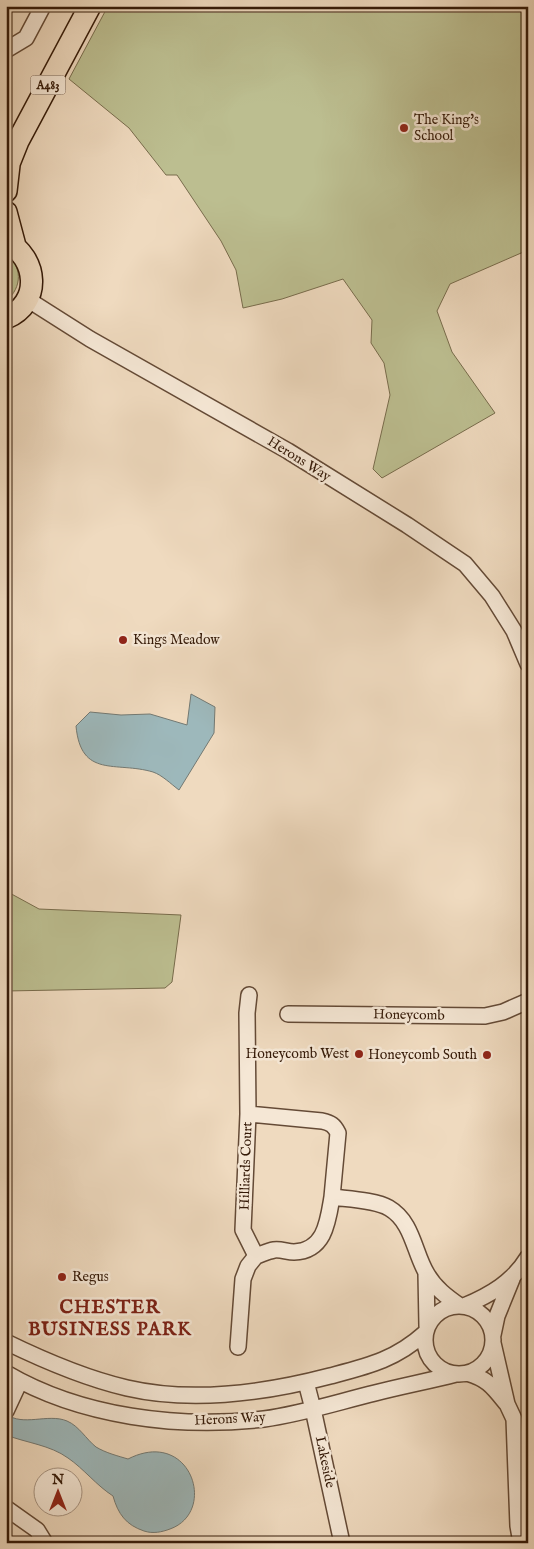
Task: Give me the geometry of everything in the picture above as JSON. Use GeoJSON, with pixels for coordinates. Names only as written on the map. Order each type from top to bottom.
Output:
{"type":"FeatureCollection","features":[{"type":"Feature","properties":{"kind":"highway","name":"A483"},"geometry":{"type":"LineString","coordinates":[[6,191],[7,168],[18,141],[90,6]]}},
{"type":"Feature","properties":{"kind":"highway"},"geometry":{"type":"LineString","coordinates":[[6,212],[10,244],[23,254],[30,270],[31,288],[27,299],[20,309],[6,318]]}},
{"type":"Feature","properties":{"kind":"street"},"geometry":{"type":"LineString","coordinates":[[6,50],[26,38],[43,6]]}},
{"type":"Feature","properties":{"kind":"street","name":"Herons Way"},"geometry":{"type":"LineString","coordinates":[[27,299],[90,339],[288,451],[407,525],[465,564],[492,596],[514,631],[528,664]]}},
{"type":"Feature","properties":{"kind":"street"},"geometry":{"type":"LineString","coordinates":[[248,1114],[246,1013],[249,995]]}},
{"type":"Feature","properties":{"kind":"street","name":"Honeycomb"},"geometry":{"type":"LineString","coordinates":[[288,1014],[485,1016],[503,1012],[528,1001]]}},
{"type":"Feature","properties":{"kind":"street","name":"Hilliards Court"},"geometry":{"type":"LineString","coordinates":[[256,1256],[243,1230],[248,1114],[322,1121],[335,1126],[338,1133],[332,1198]]}},
{"type":"Feature","properties":{"kind":"street"},"geometry":{"type":"LineString","coordinates":[[238,1347],[243,1279],[248,1266],[256,1256],[275,1250],[295,1252],[308,1248],[320,1240],[327,1228],[332,1198],[361,1200],[389,1207],[407,1228],[434,1286],[462,1306],[483,1315],[490,1325],[507,1404]]}},
{"type":"Feature","properties":{"kind":"street"},"geometry":{"type":"LineString","coordinates":[[426,1330],[440,1312],[447,1308],[462,1306],[488,1296],[513,1278],[528,1257]]}},
{"type":"Feature","properties":{"kind":"street"},"geometry":{"type":"LineString","coordinates":[[426,1272],[426,1330],[424,1342],[429,1358],[442,1370],[479,1376],[488,1382],[521,1420],[518,1526],[521,1543]]}},
{"type":"Feature","properties":{"kind":"street"},"geometry":{"type":"LineString","coordinates":[[462,1374],[477,1369],[487,1360],[497,1316],[513,1278]]}},
{"type":"Feature","properties":{"kind":"street","name":"Herons Way"},"geometry":{"type":"LineString","coordinates":[[6,1342],[46,1362],[127,1388],[177,1394],[220,1395],[261,1391],[306,1382],[372,1364],[401,1352],[426,1330]]}},
{"type":"Feature","properties":{"kind":"street","name":"Herons Way"},"geometry":{"type":"LineString","coordinates":[[6,1373],[20,1382],[77,1403],[118,1414],[156,1420],[213,1423],[266,1418],[314,1409],[408,1384],[462,1374]]}},
{"type":"Feature","properties":{"kind":"street"},"geometry":{"type":"LineString","coordinates":[[9,1406],[20,1382]]}},
{"type":"Feature","properties":{"kind":"street","name":"Lakeside"},"geometry":{"type":"LineString","coordinates":[[306,1382],[314,1409],[342,1543]]}},
{"type":"Feature","properties":{"kind":"street"},"geometry":{"type":"LineString","coordinates":[[6,1508],[37,1530],[45,1543]]}},
{"type":"Feature","properties":{"kind":"green space"},"geometry":{"type":"Polygon","coordinates":[[[108,6],[528,6],[528,250],[450,284],[437,311],[452,352],[495,413],[382,478],[373,469],[390,395],[384,363],[371,343],[372,320],[343,279],[282,299],[243,308],[236,270],[221,241],[177,175],[166,175],[129,128],[69,79],[108,6]]]}},
{"type":"Feature","properties":{"kind":"green space"},"geometry":{"type":"Polygon","coordinates":[[[6,253],[18,270],[18,283],[12,295],[6,301],[6,253]]]}},
{"type":"Feature","properties":{"kind":"green space"},"geometry":{"type":"Polygon","coordinates":[[[6,891],[39,909],[181,915],[172,982],[165,988],[6,991],[6,891]]]}},
{"type":"Feature","properties":{"kind":"water"},"geometry":{"type":"Polygon","coordinates":[[[191,694],[215,707],[214,733],[179,790],[156,773],[102,765],[93,761],[85,754],[79,743],[76,726],[90,712],[121,715],[150,714],[187,725],[191,694]]]}},
{"type":"Feature","properties":{"kind":"water"},"geometry":{"type":"Polygon","coordinates":[[[6,1414],[13,1418],[28,1420],[52,1418],[67,1421],[75,1426],[96,1447],[108,1453],[128,1459],[150,1452],[168,1454],[182,1463],[191,1476],[194,1491],[193,1506],[185,1520],[170,1529],[161,1532],[147,1532],[138,1529],[132,1526],[120,1513],[113,1496],[82,1470],[82,1466],[78,1466],[68,1458],[46,1447],[6,1435],[6,1414]]]}},
{"type":"Feature","properties":{"kind":"place","name":"The King's School"},"geometry":{"type":"Point","coordinates":[404,128]}},
{"type":"Feature","properties":{"kind":"place","name":"Kings Meadow"},"geometry":{"type":"Point","coordinates":[123,640]}},
{"type":"Feature","properties":{"kind":"place","name":"Honeycomb West"},"geometry":{"type":"Point","coordinates":[359,1054]}},
{"type":"Feature","properties":{"kind":"place","name":"Honeycomb South"},"geometry":{"type":"Point","coordinates":[487,1055]}},
{"type":"Feature","properties":{"kind":"place","name":"Regus"},"geometry":{"type":"Point","coordinates":[62,1277]}},
{"type":"Feature","properties":{"kind":"district","name":"CHESTER BUSINESS PARK"},"geometry":{"type":"Point","coordinates":[110,1319]}}]}
